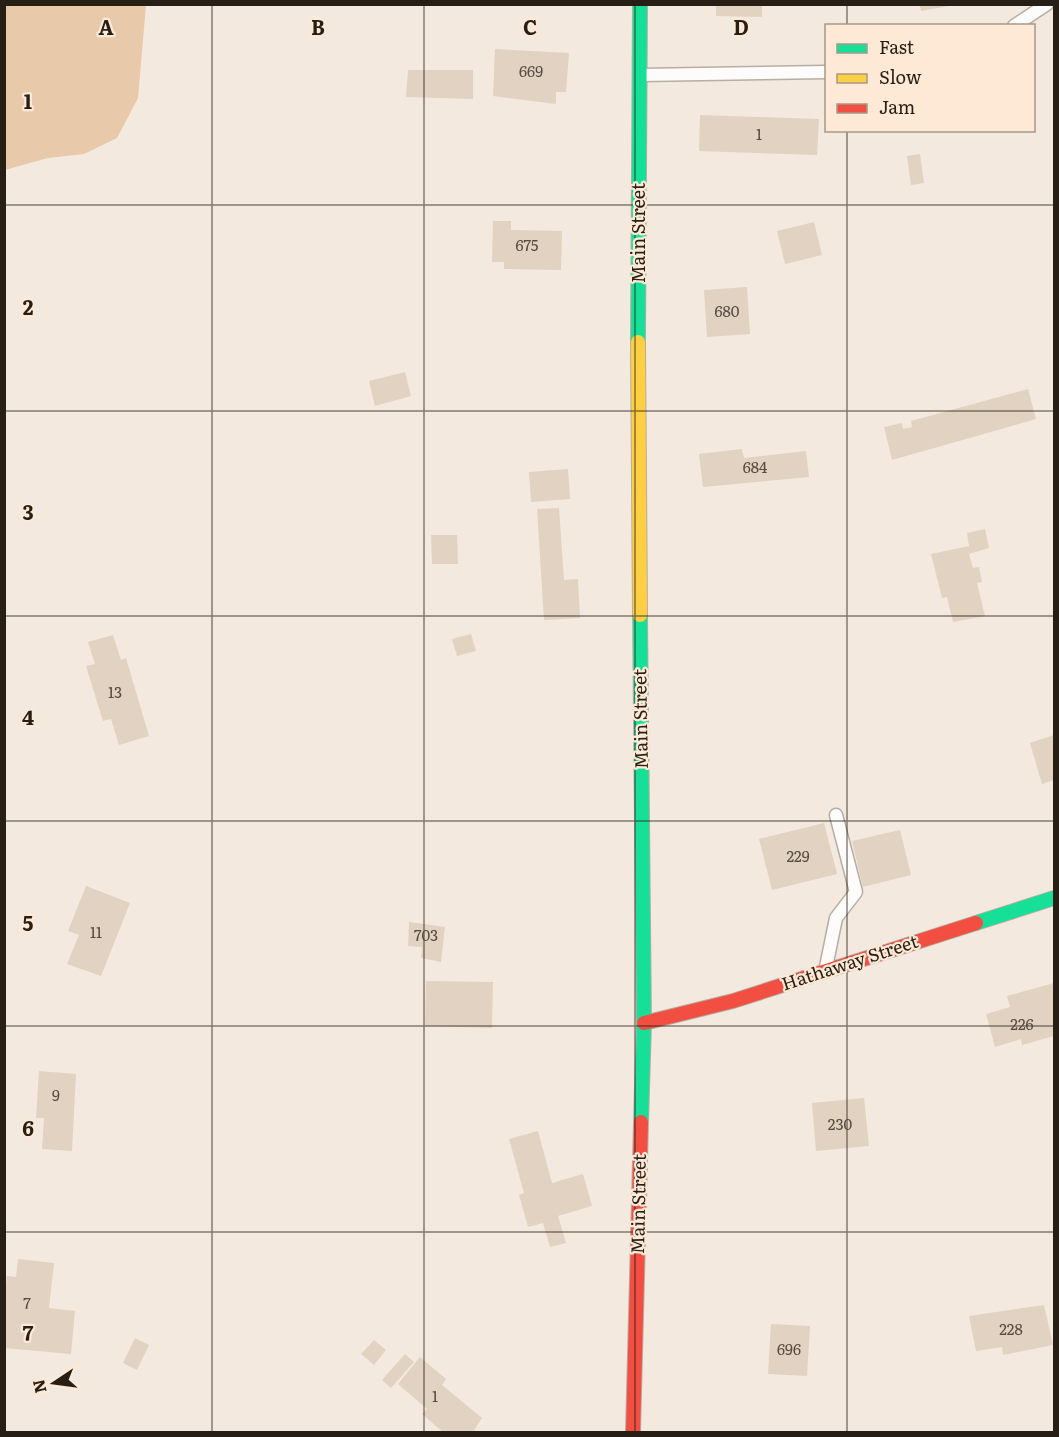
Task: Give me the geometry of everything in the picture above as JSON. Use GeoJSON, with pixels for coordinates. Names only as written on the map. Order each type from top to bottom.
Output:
{"type":"FeatureCollection","features":[{"type":"Feature","properties":{"kind":"main road","name":"Main Street"},"geometry":{"type":"LineString","coordinates":[[633,1432],[644,1023],[638,426],[640,4]]}},
{"type":"Feature","properties":{"kind":"main road","name":"Hathaway Street"},"geometry":{"type":"LineString","coordinates":[[644,1023],[733,1001],[1054,898]]}},
{"type":"Feature","properties":{"kind":"lane"},"geometry":{"type":"LineString","coordinates":[[1017,24],[1047,4]]}},
{"type":"Feature","properties":{"kind":"lane"},"geometry":{"type":"LineString","coordinates":[[639,75],[825,72]]}},
{"type":"Feature","properties":{"kind":"lane"},"geometry":{"type":"LineString","coordinates":[[825,971],[836,918],[856,892],[836,815]]}},
{"type":"Feature","properties":{"kind":"shaded area"},"geometry":{"type":"Polygon","coordinates":[[[5,4],[146,5],[138,98],[117,138],[84,154],[48,158],[5,170],[5,4]]]}},
{"type":"Feature","properties":{"kind":"building"},"geometry":{"type":"Polygon","coordinates":[[[716,4],[762,4],[762,17],[716,16],[716,4]]]}},
{"type":"Feature","properties":{"kind":"building"},"geometry":{"type":"Polygon","coordinates":[[[920,6],[949,6],[921,11],[920,6]]]}},
{"type":"Feature","properties":{"kind":"building"},"geometry":{"type":"Polygon","coordinates":[[[495,49],[569,53],[566,92],[556,92],[556,104],[493,96],[495,49]]]}},
{"type":"Feature","properties":{"kind":"building"},"geometry":{"type":"Polygon","coordinates":[[[408,70],[473,70],[473,99],[406,97],[408,70]]]}},
{"type":"Feature","properties":{"kind":"building"},"geometry":{"type":"Polygon","coordinates":[[[700,115],[819,119],[817,155],[699,151],[700,115]]]}},
{"type":"Feature","properties":{"kind":"building"},"geometry":{"type":"Polygon","coordinates":[[[920,154],[924,183],[911,185],[907,156],[920,154]]]}},
{"type":"Feature","properties":{"kind":"building"},"geometry":{"type":"Polygon","coordinates":[[[493,221],[511,221],[511,230],[562,231],[561,270],[504,269],[504,262],[492,262],[493,221]]]}},
{"type":"Feature","properties":{"kind":"building"},"geometry":{"type":"Polygon","coordinates":[[[814,222],[822,255],[785,264],[777,231],[814,222]]]}},
{"type":"Feature","properties":{"kind":"building"},"geometry":{"type":"Polygon","coordinates":[[[747,287],[750,334],[707,337],[704,290],[747,287]]]}},
{"type":"Feature","properties":{"kind":"building"},"geometry":{"type":"Polygon","coordinates":[[[405,372],[411,396],[375,406],[369,381],[405,372]]]}},
{"type":"Feature","properties":{"kind":"building"},"geometry":{"type":"Polygon","coordinates":[[[1028,389],[1036,419],[892,460],[884,427],[902,423],[903,429],[912,427],[911,421],[1028,389]]]}},
{"type":"Feature","properties":{"kind":"building"},"geometry":{"type":"Polygon","coordinates":[[[742,449],[744,458],[806,451],[809,477],[703,487],[699,454],[742,449]]]}},
{"type":"Feature","properties":{"kind":"building"},"geometry":{"type":"Polygon","coordinates":[[[568,469],[570,499],[531,502],[529,472],[568,469]]]}},
{"type":"Feature","properties":{"kind":"building"},"geometry":{"type":"Polygon","coordinates":[[[559,508],[564,580],[578,579],[580,618],[544,620],[537,509],[559,508]]]}},
{"type":"Feature","properties":{"kind":"building"},"geometry":{"type":"Polygon","coordinates":[[[985,529],[989,548],[969,554],[973,568],[979,567],[982,582],[977,583],[985,616],[953,622],[947,597],[942,598],[931,554],[969,546],[967,533],[985,529]]]}},
{"type":"Feature","properties":{"kind":"building"},"geometry":{"type":"Polygon","coordinates":[[[431,535],[457,535],[458,564],[432,564],[431,535]]]}},
{"type":"Feature","properties":{"kind":"building"},"geometry":{"type":"Polygon","coordinates":[[[471,634],[476,651],[457,656],[452,639],[471,634]]]}},
{"type":"Feature","properties":{"kind":"building"},"geometry":{"type":"Polygon","coordinates":[[[113,635],[121,660],[126,658],[149,736],[119,745],[111,719],[103,721],[86,666],[95,664],[88,642],[113,635]]]}},
{"type":"Feature","properties":{"kind":"building"},"geometry":{"type":"Polygon","coordinates":[[[1054,735],[1054,780],[1042,784],[1030,743],[1054,735]]]}},
{"type":"Feature","properties":{"kind":"building"},"geometry":{"type":"Polygon","coordinates":[[[824,823],[837,874],[772,890],[759,839],[824,823]]]}},
{"type":"Feature","properties":{"kind":"building"},"geometry":{"type":"Polygon","coordinates":[[[900,830],[911,875],[863,887],[852,841],[900,830]]]}},
{"type":"Feature","properties":{"kind":"building"},"geometry":{"type":"Polygon","coordinates":[[[86,886],[130,903],[101,976],[67,964],[79,935],[68,931],[86,886]]]}},
{"type":"Feature","properties":{"kind":"building"},"geometry":{"type":"Polygon","coordinates":[[[409,922],[445,927],[441,962],[421,958],[422,947],[408,946],[409,922]]]}},
{"type":"Feature","properties":{"kind":"building"},"geometry":{"type":"Polygon","coordinates":[[[426,981],[493,982],[492,1028],[425,1026],[426,981]]]}},
{"type":"Feature","properties":{"kind":"building"},"geometry":{"type":"Polygon","coordinates":[[[1054,983],[1054,1036],[1022,1045],[1021,1039],[995,1047],[986,1014],[1010,1007],[1007,996],[1054,983]]]}},
{"type":"Feature","properties":{"kind":"building"},"geometry":{"type":"Polygon","coordinates":[[[39,1071],[76,1074],[72,1151],[42,1149],[44,1118],[36,1118],[39,1071]]]}},
{"type":"Feature","properties":{"kind":"building"},"geometry":{"type":"Polygon","coordinates":[[[864,1098],[869,1146],[816,1151],[812,1103],[864,1098]]]}},
{"type":"Feature","properties":{"kind":"building"},"geometry":{"type":"Polygon","coordinates":[[[538,1131],[552,1183],[583,1174],[592,1206],[558,1216],[566,1243],[550,1247],[543,1223],[528,1227],[519,1195],[524,1193],[509,1139],[538,1131]]]}},
{"type":"Feature","properties":{"kind":"building"},"geometry":{"type":"Polygon","coordinates":[[[18,1259],[54,1263],[49,1308],[75,1311],[71,1354],[4,1348],[4,1300],[7,1276],[16,1277],[18,1259]]]}},
{"type":"Feature","properties":{"kind":"building"},"geometry":{"type":"Polygon","coordinates":[[[1044,1305],[1053,1345],[1003,1355],[1002,1347],[976,1351],[969,1316],[1044,1305]]]}},
{"type":"Feature","properties":{"kind":"building"},"geometry":{"type":"Polygon","coordinates":[[[771,1324],[810,1326],[807,1376],[768,1374],[771,1324]]]}},
{"type":"Feature","properties":{"kind":"building"},"geometry":{"type":"Polygon","coordinates":[[[135,1338],[149,1345],[137,1370],[123,1363],[135,1338]]]}},
{"type":"Feature","properties":{"kind":"building"},"geometry":{"type":"Polygon","coordinates":[[[374,1340],[386,1350],[374,1365],[361,1354],[374,1340]]]}},
{"type":"Feature","properties":{"kind":"building"},"geometry":{"type":"Polygon","coordinates":[[[405,1354],[414,1362],[391,1388],[382,1380],[405,1354]]]}},
{"type":"Feature","properties":{"kind":"building"},"geometry":{"type":"Polygon","coordinates":[[[420,1357],[446,1379],[442,1385],[482,1418],[473,1432],[443,1432],[422,1414],[427,1409],[398,1384],[420,1357]]]}},
{"type":"Feature","properties":{"kind":"traffic: fast"},"geometry":{"type":"LineString","coordinates":[[638,342],[640,4]]}},
{"type":"Feature","properties":{"kind":"traffic: fast"},"geometry":{"type":"LineString","coordinates":[[640,615],[644,1023],[641,1122]]}},
{"type":"Feature","properties":{"kind":"traffic: fast"},"geometry":{"type":"LineString","coordinates":[[976,923],[1054,898]]}},
{"type":"Feature","properties":{"kind":"traffic: slow"},"geometry":{"type":"LineString","coordinates":[[638,342],[640,615]]}},
{"type":"Feature","properties":{"kind":"traffic: jam"},"geometry":{"type":"LineString","coordinates":[[644,1023],[733,1001],[976,923]]}},
{"type":"Feature","properties":{"kind":"traffic: jam"},"geometry":{"type":"LineString","coordinates":[[633,1432],[641,1122]]}}]}
